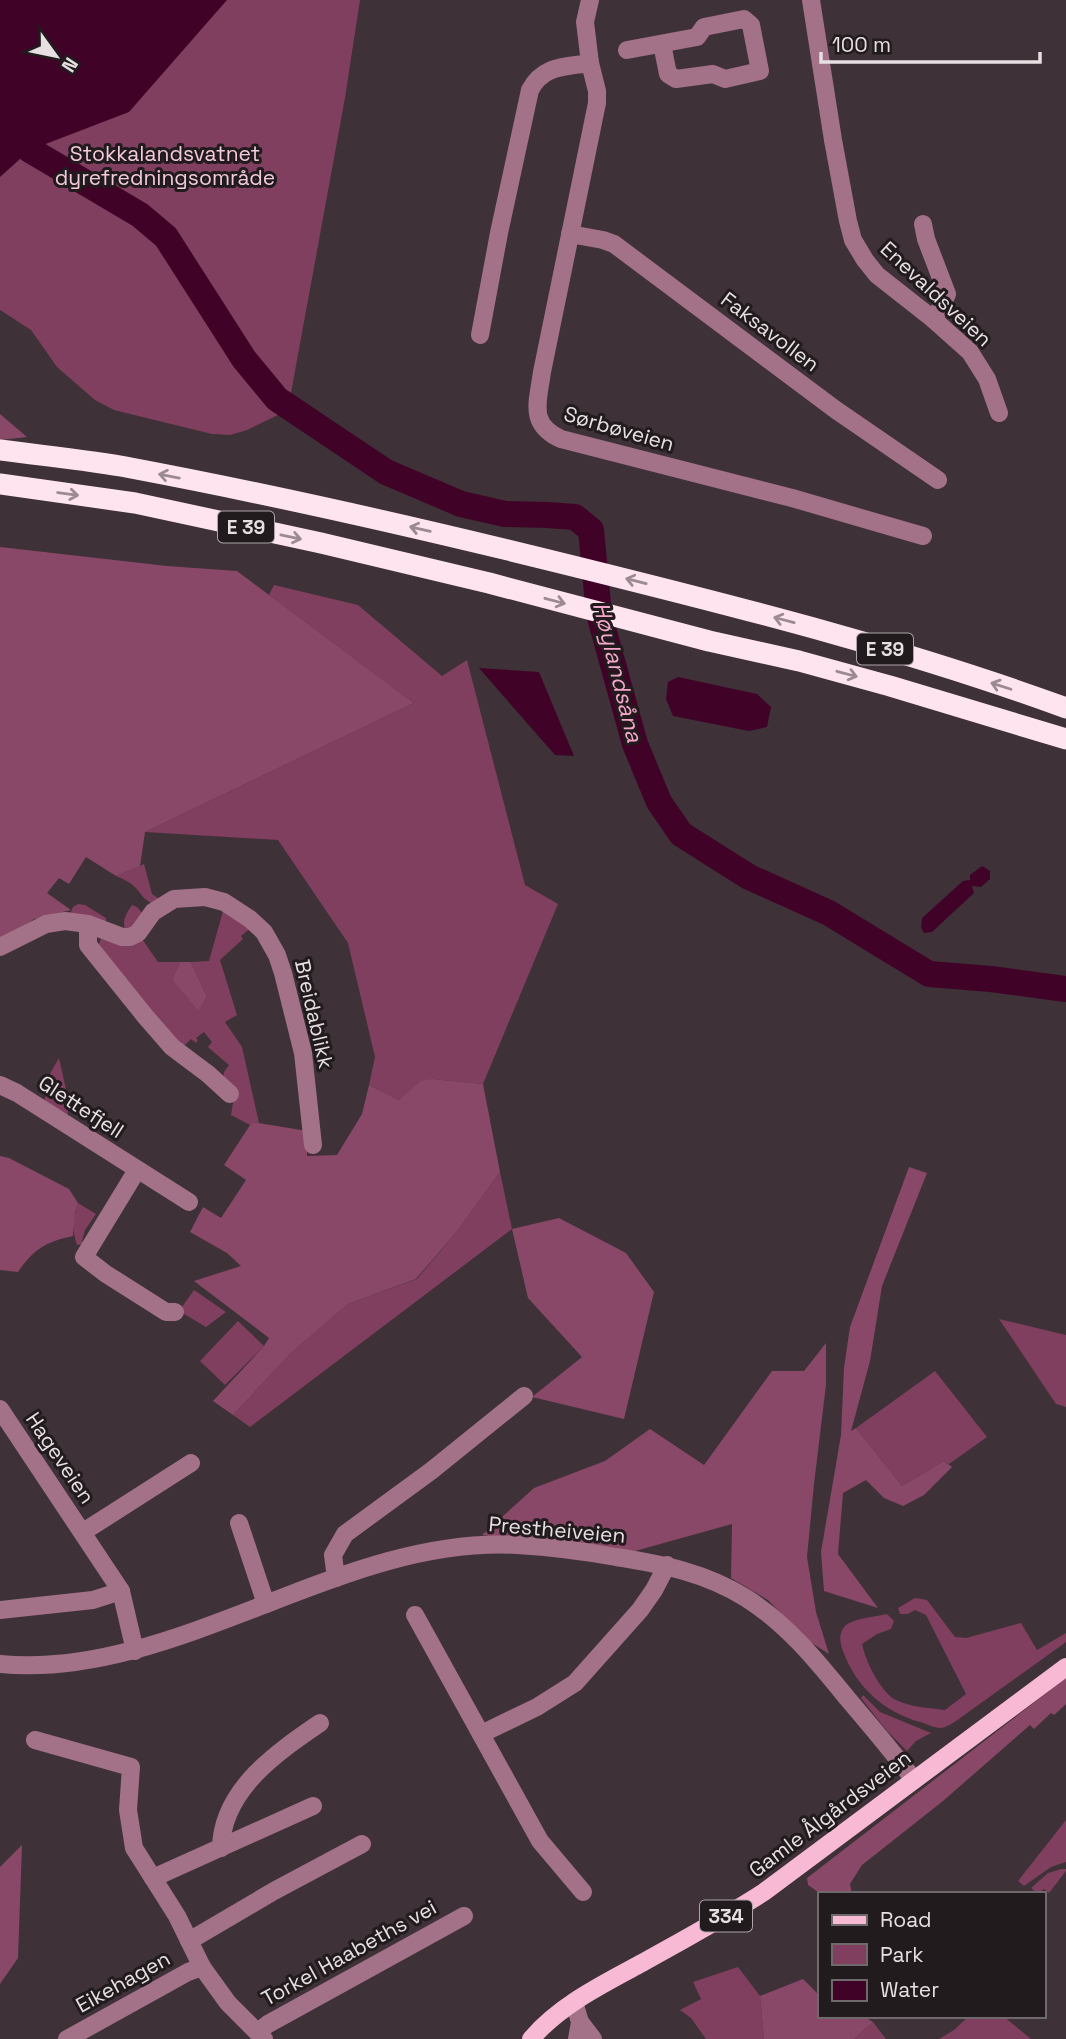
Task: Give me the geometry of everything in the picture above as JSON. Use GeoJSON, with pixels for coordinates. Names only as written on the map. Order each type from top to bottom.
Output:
{"type":"FeatureCollection","features":[{"type":"Feature","properties":{"kind":"highway","name":"E 39"},"geometry":{"type":"LineString","coordinates":[[0,450],[129,468],[316,505],[487,545],[799,624],[1066,708]]}},
{"type":"Feature","properties":{"kind":"highway","name":"E 39"},"geometry":{"type":"LineString","coordinates":[[0,485],[135,503],[489,583],[877,682],[1066,739]]}},
{"type":"Feature","properties":{"kind":"main road","name":"Gamle Ålgårdsveien"},"geometry":{"type":"LineString","coordinates":[[531,2039],[574,2002],[764,1892],[1066,1667]]}},
{"type":"Feature","properties":{"kind":"street","name":"Sørbøveien"},"geometry":{"type":"LineString","coordinates":[[590,0],[585,22],[597,103],[542,372],[536,412],[541,426],[561,439],[792,498],[923,536]]}},
{"type":"Feature","properties":{"kind":"street","name":"Enevaldsveien"},"geometry":{"type":"LineString","coordinates":[[811,0],[833,140],[853,240],[877,275],[933,318],[970,352],[987,379],[999,413]]}},
{"type":"Feature","properties":{"kind":"street"},"geometry":{"type":"LineString","coordinates":[[627,50],[698,37],[704,27],[744,19],[751,25],[760,71],[725,79],[713,74],[676,79],[668,74],[662,44]]}},
{"type":"Feature","properties":{"kind":"street"},"geometry":{"type":"LineString","coordinates":[[480,335],[530,90],[536,77],[547,71],[590,63]]}},
{"type":"Feature","properties":{"kind":"street"},"geometry":{"type":"LineString","coordinates":[[923,224],[947,294],[933,318]]}},
{"type":"Feature","properties":{"kind":"street","name":"Faksavollen"},"geometry":{"type":"LineString","coordinates":[[570,233],[614,244],[836,410],[938,480]]}},
{"type":"Feature","properties":{"kind":"street","name":"Breidablikk"},"geometry":{"type":"LineString","coordinates":[[88,924],[130,937],[145,926],[153,912],[174,899],[205,897],[224,902],[264,932],[277,955],[283,973],[303,1053],[313,1145]]}},
{"type":"Feature","properties":{"kind":"street"},"geometry":{"type":"LineString","coordinates":[[0,947],[46,923],[65,921],[88,924],[89,945],[145,1016],[173,1046],[230,1094]]}},
{"type":"Feature","properties":{"kind":"street","name":"Glettefjell"},"geometry":{"type":"LineString","coordinates":[[0,1085],[17,1093],[189,1202]]}},
{"type":"Feature","properties":{"kind":"street"},"geometry":{"type":"LineString","coordinates":[[137,1170],[84,1257],[166,1312],[176,1312]]}},
{"type":"Feature","properties":{"kind":"street"},"geometry":{"type":"LineString","coordinates":[[336,1578],[333,1555],[345,1534],[431,1471],[524,1396]]}},
{"type":"Feature","properties":{"kind":"street","name":"Hageveien"},"geometry":{"type":"LineString","coordinates":[[0,1409],[121,1591],[135,1651]]}},
{"type":"Feature","properties":{"kind":"street","name":"Hageveien"},"geometry":{"type":"LineString","coordinates":[[83,1532],[191,1463]]}},
{"type":"Feature","properties":{"kind":"street"},"geometry":{"type":"LineString","coordinates":[[239,1523],[266,1604]]}},
{"type":"Feature","properties":{"kind":"street","name":"Prestheiveien"},"geometry":{"type":"LineString","coordinates":[[0,1664],[73,1662],[135,1651],[188,1634],[336,1578],[412,1555],[484,1545],[578,1551],[667,1565],[714,1580],[747,1598],[778,1621],[806,1648],[914,1780]]}},
{"type":"Feature","properties":{"kind":"street"},"geometry":{"type":"LineString","coordinates":[[481,1734],[537,1707],[575,1683],[640,1610],[667,1565]]}},
{"type":"Feature","properties":{"kind":"street"},"geometry":{"type":"LineString","coordinates":[[0,1610],[93,1600],[121,1591]]}},
{"type":"Feature","properties":{"kind":"street"},"geometry":{"type":"LineString","coordinates":[[415,1615],[540,1841],[583,1892]]}},
{"type":"Feature","properties":{"kind":"street"},"geometry":{"type":"LineString","coordinates":[[220,1848],[224,1819],[246,1784],[290,1744],[320,1723]]}},
{"type":"Feature","properties":{"kind":"street","name":"Torkel Haabeths vei"},"geometry":{"type":"LineString","coordinates":[[35,1740],[131,1767],[128,1810],[134,1848],[202,1967],[228,2003],[261,2036],[268,2024],[464,1916]]}},
{"type":"Feature","properties":{"kind":"street"},"geometry":{"type":"LineString","coordinates":[[153,1878],[313,1806]]}},
{"type":"Feature","properties":{"kind":"street"},"geometry":{"type":"LineString","coordinates":[[189,1941],[362,1844]]}},
{"type":"Feature","properties":{"kind":"street","name":"Eikehagen"},"geometry":{"type":"LineString","coordinates":[[67,2039],[188,1972],[202,1967]]}},
{"type":"Feature","properties":{"kind":"street"},"geometry":{"type":"LineString","coordinates":[[574,2002],[579,2031],[593,2039]]}},
{"type":"Feature","properties":{"kind":"green space","name":"Stokkalandsvatnet dyrefredningsområde"},"geometry":{"type":"Polygon","coordinates":[[[0,0],[360,0],[345,98],[291,393],[280,414],[230,435],[212,434],[114,410],[95,400],[57,367],[31,330],[0,310],[0,0]]]}},
{"type":"Feature","properties":{"kind":"green space"},"geometry":{"type":"Polygon","coordinates":[[[274,585],[358,605],[442,676],[467,660],[525,885],[558,904],[483,1084],[432,1079],[399,1100],[369,1085],[375,1057],[348,943],[278,840],[145,832],[414,703],[269,595],[274,585]]]}},
{"type":"Feature","properties":{"kind":"green space"},"geometry":{"type":"Polygon","coordinates":[[[144,864],[152,894],[161,900],[153,904],[131,884],[116,876],[144,864]]]}},
{"type":"Feature","properties":{"kind":"green space"},"geometry":{"type":"Polygon","coordinates":[[[78,904],[85,905],[106,918],[106,924],[70,914],[78,904]]]}},
{"type":"Feature","properties":{"kind":"green space"},"geometry":{"type":"Polygon","coordinates":[[[132,905],[142,913],[138,925],[125,930],[125,917],[132,905]]]}},
{"type":"Feature","properties":{"kind":"green space"},"geometry":{"type":"Polygon","coordinates":[[[223,911],[252,927],[220,960],[237,1015],[225,1022],[242,1047],[259,1123],[252,1122],[250,1125],[231,1115],[235,1091],[223,1080],[229,1065],[208,1047],[212,1042],[204,1032],[196,1038],[196,1043],[191,1039],[182,1048],[98,947],[101,938],[142,939],[158,962],[180,962],[172,980],[198,1009],[207,997],[191,962],[209,961],[223,911]]]}},
{"type":"Feature","properties":{"kind":"green space"},"geometry":{"type":"Polygon","coordinates":[[[59,1058],[67,1094],[68,1113],[65,1116],[43,1102],[50,1089],[44,1084],[59,1058]]]}},
{"type":"Feature","properties":{"kind":"green space"},"geometry":{"type":"Polygon","coordinates":[[[500,1172],[512,1229],[250,1427],[233,1415],[292,1352],[348,1304],[417,1279],[458,1230],[500,1172]]]}},
{"type":"Feature","properties":{"kind":"green space"},"geometry":{"type":"Polygon","coordinates":[[[78,1203],[96,1214],[85,1230],[82,1241],[84,1244],[77,1245],[74,1224],[78,1203]]]}},
{"type":"Feature","properties":{"kind":"green space"},"geometry":{"type":"Polygon","coordinates":[[[194,1290],[226,1312],[206,1327],[179,1311],[194,1290]]]}},
{"type":"Feature","properties":{"kind":"green space"},"geometry":{"type":"Polygon","coordinates":[[[999,1319],[1066,1335],[1066,1407],[1056,1404],[999,1319]]]}},
{"type":"Feature","properties":{"kind":"green space"},"geometry":{"type":"Polygon","coordinates":[[[238,1321],[264,1346],[225,1385],[200,1361],[238,1321]]]}},
{"type":"Feature","properties":{"kind":"green space"},"geometry":{"type":"Polygon","coordinates":[[[935,1371],[987,1437],[949,1464],[944,1461],[902,1486],[856,1428],[935,1371]]]}},
{"type":"Feature","properties":{"kind":"green space"},"geometry":{"type":"Polygon","coordinates":[[[915,1598],[927,1600],[955,1637],[966,1638],[1021,1623],[1037,1650],[1066,1633],[1066,1642],[956,1721],[943,1728],[933,1727],[895,1712],[873,1696],[855,1676],[840,1641],[841,1632],[849,1623],[887,1614],[894,1621],[891,1629],[862,1644],[874,1675],[885,1691],[896,1700],[913,1706],[945,1710],[966,1694],[926,1615],[915,1610],[900,1614],[898,1608],[915,1598]]]}},
{"type":"Feature","properties":{"kind":"green space"},"geometry":{"type":"Polygon","coordinates":[[[863,1695],[880,1712],[931,1733],[916,1741],[907,1751],[861,1698],[863,1695]]]}},
{"type":"Feature","properties":{"kind":"green space"},"geometry":{"type":"Polygon","coordinates":[[[1066,1820],[1066,1862],[1051,1867],[1024,1886],[1018,1881],[1066,1820]]]}},
{"type":"Feature","properties":{"kind":"green space"},"geometry":{"type":"Polygon","coordinates":[[[1066,1869],[1049,1893],[1044,1889],[1036,1892],[1031,1888],[1048,1873],[1066,1869]]]}},
{"type":"Feature","properties":{"kind":"green space"},"geometry":{"type":"Polygon","coordinates":[[[738,1967],[760,1996],[764,2039],[706,2039],[691,2018],[680,2010],[701,1999],[693,1982],[738,1967]]]}},
{"type":"Feature","properties":{"kind":"green space"},"geometry":{"type":"Polygon","coordinates":[[[967,2018],[1005,2018],[1031,2039],[939,2039],[967,2018]]]}},
{"type":"Feature","properties":{"kind":"green space"},"geometry":{"type":"Polygon","coordinates":[[[873,2022],[886,2039],[854,2039],[873,2022]]]}},
{"type":"Feature","properties":{"kind":"shaded area"},"geometry":{"type":"Polygon","coordinates":[[[0,414],[27,437],[0,440],[0,414]]]}},
{"type":"Feature","properties":{"kind":"shaded area"},"geometry":{"type":"Polygon","coordinates":[[[0,547],[237,571],[414,703],[145,832],[140,866],[116,876],[86,857],[69,884],[59,878],[47,893],[71,910],[34,919],[0,942],[0,547]]]}},
{"type":"Feature","properties":{"kind":"shaded area"},"geometry":{"type":"Polygon","coordinates":[[[180,962],[191,962],[207,997],[198,1010],[172,980],[180,962]]]}},
{"type":"Feature","properties":{"kind":"shaded area"},"geometry":{"type":"Polygon","coordinates":[[[432,1079],[483,1084],[500,1172],[458,1230],[416,1279],[348,1304],[292,1352],[233,1415],[213,1401],[269,1338],[194,1281],[241,1266],[227,1253],[190,1232],[203,1207],[221,1218],[246,1180],[224,1165],[252,1122],[307,1131],[307,1156],[337,1155],[362,1114],[369,1085],[399,1100],[421,1081],[432,1079]]]}},
{"type":"Feature","properties":{"kind":"shaded area"},"geometry":{"type":"Polygon","coordinates":[[[0,1156],[69,1189],[78,1203],[73,1236],[41,1248],[18,1272],[0,1270],[0,1156]]]}},
{"type":"Feature","properties":{"kind":"shaded area"},"geometry":{"type":"Polygon","coordinates":[[[909,1167],[927,1173],[882,1286],[870,1361],[851,1431],[856,1428],[902,1486],[944,1461],[952,1467],[924,1495],[903,1506],[884,1498],[866,1480],[843,1493],[838,1554],[878,1608],[824,1591],[821,1552],[841,1435],[844,1368],[850,1327],[909,1167]]]}},
{"type":"Feature","properties":{"kind":"shaded area"},"geometry":{"type":"Polygon","coordinates":[[[559,1218],[626,1253],[654,1292],[624,1419],[532,1397],[582,1357],[528,1298],[512,1229],[559,1218]]]}},
{"type":"Feature","properties":{"kind":"shaded area"},"geometry":{"type":"Polygon","coordinates":[[[826,1343],[826,1385],[807,1557],[816,1612],[829,1654],[807,1640],[768,1600],[731,1578],[732,1524],[635,1551],[482,1535],[534,1488],[605,1461],[650,1429],[704,1465],[772,1371],[804,1371],[826,1343]]]}},
{"type":"Feature","properties":{"kind":"shaded area"},"geometry":{"type":"Polygon","coordinates":[[[1066,1678],[1066,1704],[1054,1715],[1051,1713],[1034,1729],[1030,1725],[943,1801],[862,1865],[850,1884],[852,1892],[818,1892],[808,1885],[807,1878],[1066,1678]]]}},
{"type":"Feature","properties":{"kind":"shaded area"},"geometry":{"type":"Polygon","coordinates":[[[22,1845],[18,1958],[0,1984],[0,1867],[22,1845]]]}},
{"type":"Feature","properties":{"kind":"shaded area"},"geometry":{"type":"Polygon","coordinates":[[[803,1979],[818,1994],[818,2018],[866,2018],[873,2022],[854,2039],[764,2039],[760,1996],[803,1979]]]}},
{"type":"Feature","properties":{"kind":"water"},"geometry":{"type":"Polygon","coordinates":[[[0,0],[227,0],[129,112],[30,150],[0,177],[0,0]]]}},
{"type":"Feature","properties":{"kind":"water"},"geometry":{"type":"Polygon","coordinates":[[[479,668],[539,672],[574,756],[555,755],[479,668]]]}},
{"type":"Feature","properties":{"kind":"water"},"geometry":{"type":"Polygon","coordinates":[[[678,677],[757,694],[771,707],[767,727],[749,731],[673,716],[666,699],[668,682],[678,677]]]}},
{"type":"Feature","properties":{"kind":"water"},"geometry":{"type":"Polygon","coordinates":[[[982,866],[990,871],[990,879],[981,887],[972,886],[974,893],[932,932],[924,933],[921,927],[922,918],[963,881],[970,880],[970,875],[982,866]]]}},
{"type":"Feature","properties":{"kind":"waterway","name":"Høylandsåna"},"geometry":{"type":"LineString","coordinates":[[30,150],[140,215],[166,237],[244,359],[277,399],[386,472],[461,504],[505,514],[575,517],[591,530],[599,614],[635,744],[659,802],[681,834],[749,877],[829,913],[929,974],[1066,989]]}}]}
